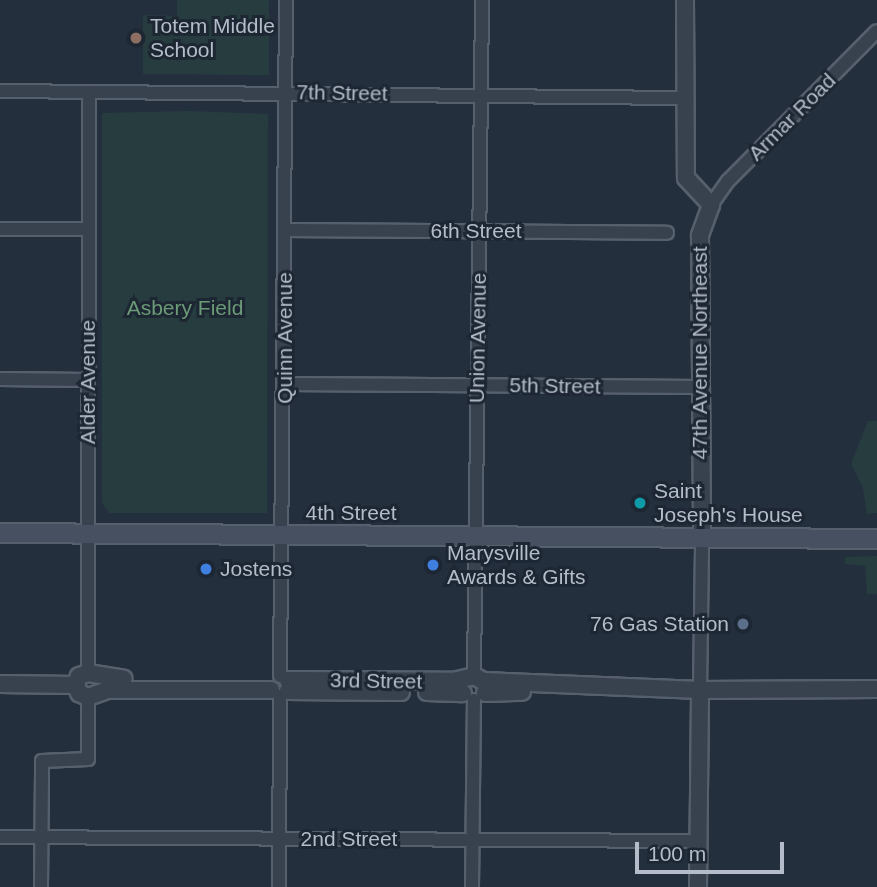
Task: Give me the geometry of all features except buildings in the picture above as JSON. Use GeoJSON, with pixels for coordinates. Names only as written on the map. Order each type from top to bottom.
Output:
{"type":"FeatureCollection","features":[{"type":"Feature","properties":{"kind":"main road","name":"4th Street"},"geometry":{"type":"LineString","coordinates":[[0,533],[877,539]]}},
{"type":"Feature","properties":{"kind":"street","name":"Quinn Avenue"},"geometry":{"type":"LineString","coordinates":[[279,887],[286,0]]}},
{"type":"Feature","properties":{"kind":"street","name":"Union Avenue"},"geometry":{"type":"LineString","coordinates":[[472,887],[482,0]]}},
{"type":"Feature","properties":{"kind":"street"},"geometry":{"type":"LineString","coordinates":[[685,0],[686,178],[711,205]]}},
{"type":"Feature","properties":{"kind":"street","name":"Armar Road"},"geometry":{"type":"LineString","coordinates":[[711,205],[728,181],[877,31]]}},
{"type":"Feature","properties":{"kind":"street","name":"7th Street"},"geometry":{"type":"LineString","coordinates":[[0,91],[684,98]]}},
{"type":"Feature","properties":{"kind":"street","name":"Alder Avenue"},"geometry":{"type":"LineString","coordinates":[[41,887],[42,761],[88,759],[92,685],[88,534],[89,92]]}},
{"type":"Feature","properties":{"kind":"street","name":"47th Avenue Northeast"},"geometry":{"type":"LineString","coordinates":[[698,887],[702,538],[700,236],[711,205]]}},
{"type":"Feature","properties":{"kind":"street"},"geometry":{"type":"LineString","coordinates":[[0,229],[89,229]]}},
{"type":"Feature","properties":{"kind":"street","name":"6th Street"},"geometry":{"type":"LineString","coordinates":[[285,230],[667,233]]}},
{"type":"Feature","properties":{"kind":"street"},"geometry":{"type":"LineString","coordinates":[[0,379],[88,380]]}},
{"type":"Feature","properties":{"kind":"street","name":"5th Street"},"geometry":{"type":"LineString","coordinates":[[285,384],[699,387]]}},
{"type":"Feature","properties":{"kind":"street"},"geometry":{"type":"LineString","coordinates":[[0,684],[76,685],[79,693],[92,685]]}},
{"type":"Feature","properties":{"kind":"street","name":"3rd Street"},"geometry":{"type":"LineString","coordinates":[[92,685],[877,689]]}},
{"type":"Feature","properties":{"kind":"street","name":"2nd Street"},"geometry":{"type":"LineString","coordinates":[[0,837],[698,841]]}},
{"type":"Feature","properties":{"kind":"green space"},"geometry":{"type":"Polygon","coordinates":[[[177,0],[269,0],[269,75],[143,74],[143,15],[177,16],[177,0]]]}},
{"type":"Feature","properties":{"kind":"green space","name":"Asbery Field"},"geometry":{"type":"Polygon","coordinates":[[[188,111],[268,114],[267,513],[109,513],[102,503],[102,113],[188,111]]]}},
{"type":"Feature","properties":{"kind":"green space"},"geometry":{"type":"Polygon","coordinates":[[[868,421],[877,421],[877,513],[867,514],[863,488],[851,464],[868,421]]]}},
{"type":"Feature","properties":{"kind":"green space"},"geometry":{"type":"Polygon","coordinates":[[[877,556],[877,594],[867,594],[865,566],[845,564],[845,557],[877,556]]]}},
{"type":"Feature","properties":{"kind":"place","name":"Totem Middle School"},"geometry":{"type":"Point","coordinates":[136,38]}},
{"type":"Feature","properties":{"kind":"place","name":"Saint Joseph's House"},"geometry":{"type":"Point","coordinates":[640,503]}},
{"type":"Feature","properties":{"kind":"place","name":"Marysville Awards & Gifts"},"geometry":{"type":"Point","coordinates":[433,565]}},
{"type":"Feature","properties":{"kind":"place","name":"Jostens"},"geometry":{"type":"Point","coordinates":[206,569]}},
{"type":"Feature","properties":{"kind":"place","name":"76 Gas Station"},"geometry":{"type":"Point","coordinates":[743,624]}}]}
